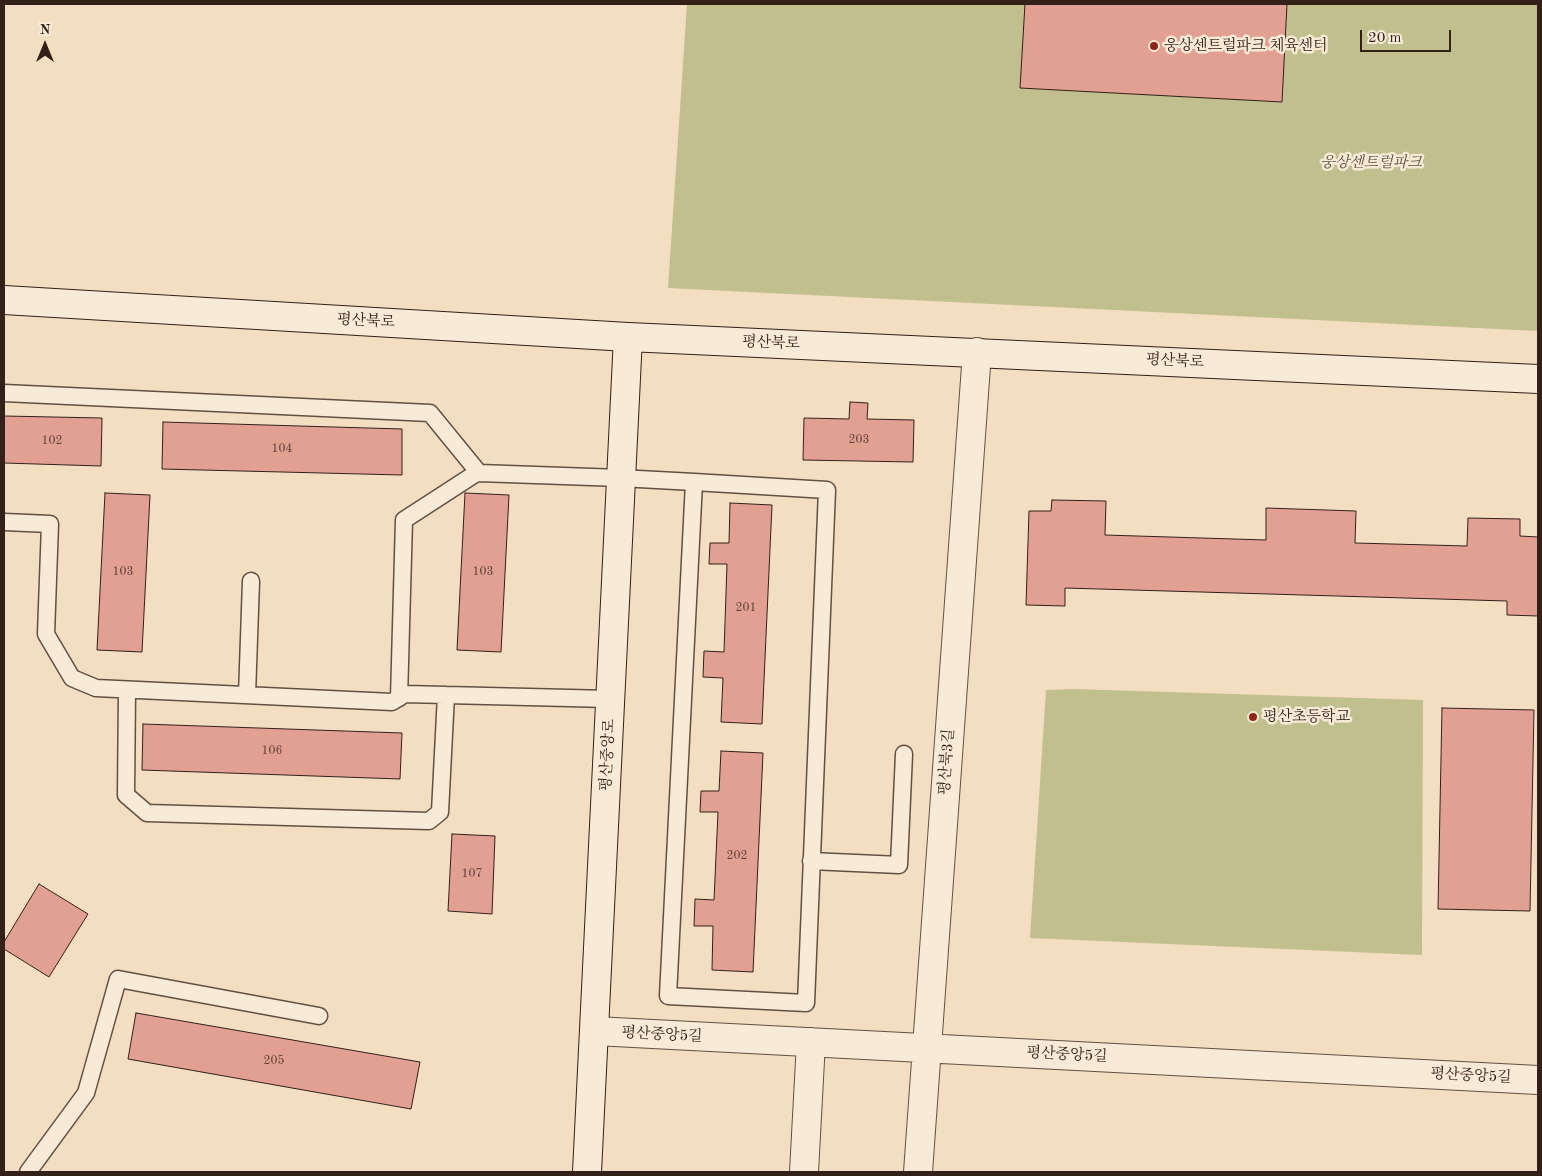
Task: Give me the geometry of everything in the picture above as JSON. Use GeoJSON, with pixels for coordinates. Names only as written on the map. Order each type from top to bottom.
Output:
{"type":"FeatureCollection","features":[{"type":"Feature","properties":{"kind":"street","name":"평산북로"},"geometry":{"type":"LineString","coordinates":[[4,300],[628,337],[1538,379]]}},
{"type":"Feature","properties":{"kind":"street","name":"평산중앙로"},"geometry":{"type":"LineString","coordinates":[[587,1172],[628,337]]}},
{"type":"Feature","properties":{"kind":"street","name":"평산북3길"},"geometry":{"type":"LineString","coordinates":[[918,1172],[977,352]]}},
{"type":"Feature","properties":{"kind":"street","name":"평산중앙5길"},"geometry":{"type":"LineString","coordinates":[[595,1031],[1538,1080]]}},
{"type":"Feature","properties":{"kind":"street"},"geometry":{"type":"LineString","coordinates":[[804,1172],[811,1042]]}},
{"type":"Feature","properties":{"kind":"lane"},"geometry":{"type":"LineString","coordinates":[[4,393],[430,413],[478,472]]}},
{"type":"Feature","properties":{"kind":"lane"},"geometry":{"type":"LineString","coordinates":[[399,698],[404,520],[478,472],[620,478],[694,482],[827,490],[806,1003],[668,996],[694,482]]}},
{"type":"Feature","properties":{"kind":"lane"},"geometry":{"type":"LineString","coordinates":[[4,522],[50,524],[46,634],[72,678],[96,688],[392,702],[405,694],[610,699]]}},
{"type":"Feature","properties":{"kind":"lane"},"geometry":{"type":"LineString","coordinates":[[247,695],[252,581]]}},
{"type":"Feature","properties":{"kind":"lane"},"geometry":{"type":"LineString","coordinates":[[127,690],[126,795],[147,813],[429,821],[440,812],[446,695]]}},
{"type":"Feature","properties":{"kind":"lane"},"geometry":{"type":"LineString","coordinates":[[812,861],[899,865],[904,754]]}},
{"type":"Feature","properties":{"kind":"lane"},"geometry":{"type":"LineString","coordinates":[[28,1172],[86,1092],[118,980],[319,1016]]}},
{"type":"Feature","properties":{"kind":"green space","name":"웅상센트럴파크"},"geometry":{"type":"Polygon","coordinates":[[[687,4],[1538,4],[1538,331],[668,288],[687,4]]]}},
{"type":"Feature","properties":{"kind":"green space"},"geometry":{"type":"Polygon","coordinates":[[[1074,689],[1423,700],[1422,955],[1030,938],[1046,690],[1074,689]]]}},
{"type":"Feature","properties":{"kind":"building","name":"웅상센트럴파크 체육센터"},"geometry":{"type":"Polygon","coordinates":[[[1025,4],[1287,4],[1282,102],[1020,88],[1025,4]]]}},
{"type":"Feature","properties":{"kind":"building"},"geometry":{"type":"Polygon","coordinates":[[[850,402],[868,403],[867,419],[914,420],[913,462],[803,460],[804,418],[849,419],[850,402]]]}},
{"type":"Feature","properties":{"kind":"building"},"geometry":{"type":"Polygon","coordinates":[[[4,416],[102,418],[101,466],[4,463],[4,416]]]}},
{"type":"Feature","properties":{"kind":"building"},"geometry":{"type":"Polygon","coordinates":[[[163,422],[402,429],[402,475],[162,469],[163,422]]]}},
{"type":"Feature","properties":{"kind":"building"},"geometry":{"type":"Polygon","coordinates":[[[105,493],[150,495],[142,652],[97,650],[105,493]]]}},
{"type":"Feature","properties":{"kind":"building"},"geometry":{"type":"Polygon","coordinates":[[[465,493],[509,495],[501,652],[457,650],[465,493]]]}},
{"type":"Feature","properties":{"kind":"building"},"geometry":{"type":"Polygon","coordinates":[[[1052,500],[1106,501],[1105,535],[1266,540],[1266,508],[1356,511],[1355,543],[1467,546],[1468,518],[1520,519],[1520,536],[1538,537],[1538,616],[1507,615],[1507,601],[1065,588],[1065,606],[1026,605],[1029,511],[1051,511],[1052,500]]]}},
{"type":"Feature","properties":{"kind":"building"},"geometry":{"type":"Polygon","coordinates":[[[730,503],[772,505],[762,724],[721,722],[723,678],[703,677],[704,651],[724,652],[727,564],[709,564],[710,543],[729,543],[730,503]]]}},
{"type":"Feature","properties":{"kind":"building"},"geometry":{"type":"Polygon","coordinates":[[[1442,708],[1534,710],[1530,911],[1438,909],[1442,708]]]}},
{"type":"Feature","properties":{"kind":"building"},"geometry":{"type":"Polygon","coordinates":[[[143,724],[402,733],[400,779],[142,770],[143,724]]]}},
{"type":"Feature","properties":{"kind":"building"},"geometry":{"type":"Polygon","coordinates":[[[721,751],[763,753],[753,972],[712,970],[713,926],[694,926],[695,899],[714,900],[718,812],[700,812],[701,791],[719,791],[721,751]]]}},
{"type":"Feature","properties":{"kind":"building"},"geometry":{"type":"Polygon","coordinates":[[[452,834],[495,836],[492,914],[448,911],[452,834]]]}},
{"type":"Feature","properties":{"kind":"building"},"geometry":{"type":"Polygon","coordinates":[[[39,884],[88,914],[49,977],[4,949],[4,942],[39,884]]]}},
{"type":"Feature","properties":{"kind":"building"},"geometry":{"type":"Polygon","coordinates":[[[136,1013],[420,1062],[411,1109],[128,1059],[136,1013]]]}},
{"type":"Feature","properties":{"kind":"place","name":"웅상센트럴파크 체육센터"},"geometry":{"type":"Point","coordinates":[1154,46]}},
{"type":"Feature","properties":{"kind":"place","name":"평산초등학교"},"geometry":{"type":"Point","coordinates":[1253,717]}}]}
